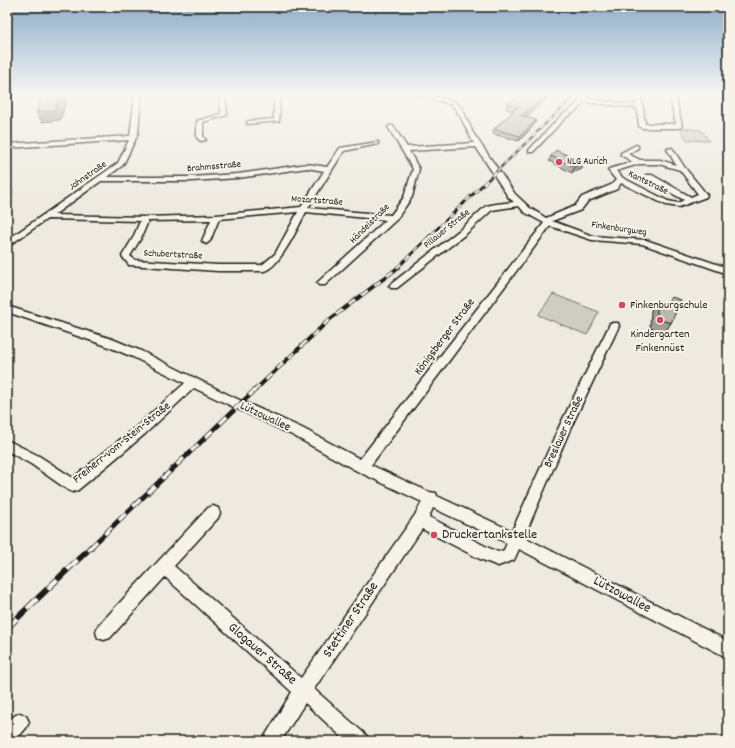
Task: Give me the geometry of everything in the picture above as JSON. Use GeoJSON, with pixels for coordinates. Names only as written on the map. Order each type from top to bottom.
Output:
{"type":"FeatureCollection","features":[{"type":"Feature","properties":{"kind":"street","name":"Jahnstraße"},"geometry":{"type":"LineString","coordinates":[[7,244],[102,179],[121,164],[133,138],[135,130]]}},
{"type":"Feature","properties":{"kind":"street"},"geometry":{"type":"LineString","coordinates":[[200,130],[200,138],[203,140]]}},
{"type":"Feature","properties":{"kind":"street","name":"Händelstraße"},"geometry":{"type":"LineString","coordinates":[[322,283],[393,218],[408,197],[416,169],[393,130]]}},
{"type":"Feature","properties":{"kind":"street","name":"Finkenburgweg"},"geometry":{"type":"LineString","coordinates":[[469,130],[501,180],[521,204],[547,222],[592,238],[643,242],[728,271]]}},
{"type":"Feature","properties":{"kind":"street"},"geometry":{"type":"LineString","coordinates":[[531,151],[551,130]]}},
{"type":"Feature","properties":{"kind":"street"},"geometry":{"type":"LineString","coordinates":[[7,146],[133,138]]}},
{"type":"Feature","properties":{"kind":"street"},"geometry":{"type":"LineString","coordinates":[[304,209],[342,149],[376,143]]}},
{"type":"Feature","properties":{"kind":"street"},"geometry":{"type":"LineString","coordinates":[[405,149],[478,145]]}},
{"type":"Feature","properties":{"kind":"street","name":"Kantstraße"},"geometry":{"type":"LineString","coordinates":[[636,147],[623,154],[639,162]]}},
{"type":"Feature","properties":{"kind":"street"},"geometry":{"type":"LineString","coordinates":[[670,149],[682,169],[702,191],[703,195],[690,200]]}},
{"type":"Feature","properties":{"kind":"street","name":"Kantstraße"},"geometry":{"type":"LineString","coordinates":[[682,169],[660,162],[639,162],[611,170],[620,180],[666,203],[679,205],[690,200]]}},
{"type":"Feature","properties":{"kind":"street","name":"Brahmsstraße"},"geometry":{"type":"LineString","coordinates":[[102,179],[191,179],[238,176],[307,166],[328,169]]}},
{"type":"Feature","properties":{"kind":"street","name":"Kantstraße"},"geometry":{"type":"LineString","coordinates":[[649,177],[690,200]]}},
{"type":"Feature","properties":{"kind":"street","name":"Kantstraße"},"geometry":{"type":"LineString","coordinates":[[547,222],[578,208],[585,199],[614,187],[620,180]]}},
{"type":"Feature","properties":{"kind":"street","name":"Pillauer Straße"},"geometry":{"type":"LineString","coordinates":[[394,286],[464,231],[490,208],[496,206],[521,204]]}},
{"type":"Feature","properties":{"kind":"street","name":"Mozartstraße"},"geometry":{"type":"LineString","coordinates":[[47,217],[145,219],[216,217],[304,209],[393,218]]}},
{"type":"Feature","properties":{"kind":"street","name":"Schubertstraße"},"geometry":{"type":"LineString","coordinates":[[145,219],[137,238],[126,256],[132,263],[204,267],[264,268],[278,254],[304,209]]}},
{"type":"Feature","properties":{"kind":"street"},"geometry":{"type":"LineString","coordinates":[[206,241],[216,217]]}},
{"type":"Feature","properties":{"kind":"street","name":"Königsberger Straße"},"geometry":{"type":"LineString","coordinates":[[362,468],[547,222]]}},
{"type":"Feature","properties":{"kind":"street","name":"Lützowallee"},"geometry":{"type":"LineString","coordinates":[[7,309],[108,342],[137,354],[277,422],[362,468],[430,498],[516,540],[728,650]]}},
{"type":"Feature","properties":{"kind":"street","name":"Breslauer Straße"},"geometry":{"type":"LineString","coordinates":[[516,540],[566,427],[614,326]]}},
{"type":"Feature","properties":{"kind":"street","name":"Freiherr-vom-Stein-Straße"},"geometry":{"type":"LineString","coordinates":[[7,445],[35,460],[73,486],[141,430],[192,382]]}},
{"type":"Feature","properties":{"kind":"street","name":"Stettiner Straße"},"geometry":{"type":"LineString","coordinates":[[271,741],[303,690],[420,520],[430,498]]}},
{"type":"Feature","properties":{"kind":"street"},"geometry":{"type":"LineString","coordinates":[[104,632],[213,513]]}},
{"type":"Feature","properties":{"kind":"street"},"geometry":{"type":"LineString","coordinates":[[420,520],[485,554],[498,559],[509,554],[516,540]]}},
{"type":"Feature","properties":{"kind":"street","name":"Glogauer Straße"},"geometry":{"type":"LineString","coordinates":[[164,567],[360,741]]}},
{"type":"Feature","properties":{"kind":"street"},"geometry":{"type":"LineString","coordinates":[[7,736],[20,722]]}},
{"type":"Feature","properties":{"kind":"shaded area"},"geometry":{"type":"Polygon","coordinates":[[[681,130],[701,130],[709,141],[687,140],[681,130]]]}},
{"type":"Feature","properties":{"kind":"shaded area"},"geometry":{"type":"Polygon","coordinates":[[[553,294],[599,312],[587,335],[538,315],[553,294]]]}},
{"type":"Feature","properties":{"kind":"building"},"geometry":{"type":"Polygon","coordinates":[[[497,130],[526,130],[520,136],[497,130]]]}},
{"type":"Feature","properties":{"kind":"building"},"geometry":{"type":"Polygon","coordinates":[[[556,150],[584,163],[574,167],[551,156],[556,150]]]}},
{"type":"Feature","properties":{"kind":"building"},"geometry":{"type":"Polygon","coordinates":[[[671,297],[681,300],[671,323],[657,319],[657,301],[668,304],[671,297]]]}},
{"type":"Feature","properties":{"kind":"railway"},"geometry":{"type":"LineString","coordinates":[[497,171],[539,130]]}},
{"type":"Feature","properties":{"kind":"railway"},"geometry":{"type":"LineString","coordinates":[[397,268],[498,170]]}},
{"type":"Feature","properties":{"kind":"railway"},"geometry":{"type":"LineString","coordinates":[[254,391],[329,320],[399,267]]}},
{"type":"Feature","properties":{"kind":"railway"},"geometry":{"type":"LineString","coordinates":[[90,548],[255,390]]}},
{"type":"Feature","properties":{"kind":"railway"},"geometry":{"type":"LineString","coordinates":[[7,628],[91,547]]}},
{"type":"Feature","properties":{"kind":"place","name":"NLG Aurich"},"geometry":{"type":"Point","coordinates":[559,162]}},
{"type":"Feature","properties":{"kind":"place","name":"Finkenburgschule"},"geometry":{"type":"Point","coordinates":[622,305]}},
{"type":"Feature","properties":{"kind":"place","name":"Kindergarten Finkennüst"},"geometry":{"type":"Point","coordinates":[660,320]}},
{"type":"Feature","properties":{"kind":"place","name":"Druckertankstelle"},"geometry":{"type":"Point","coordinates":[434,535]}}]}
